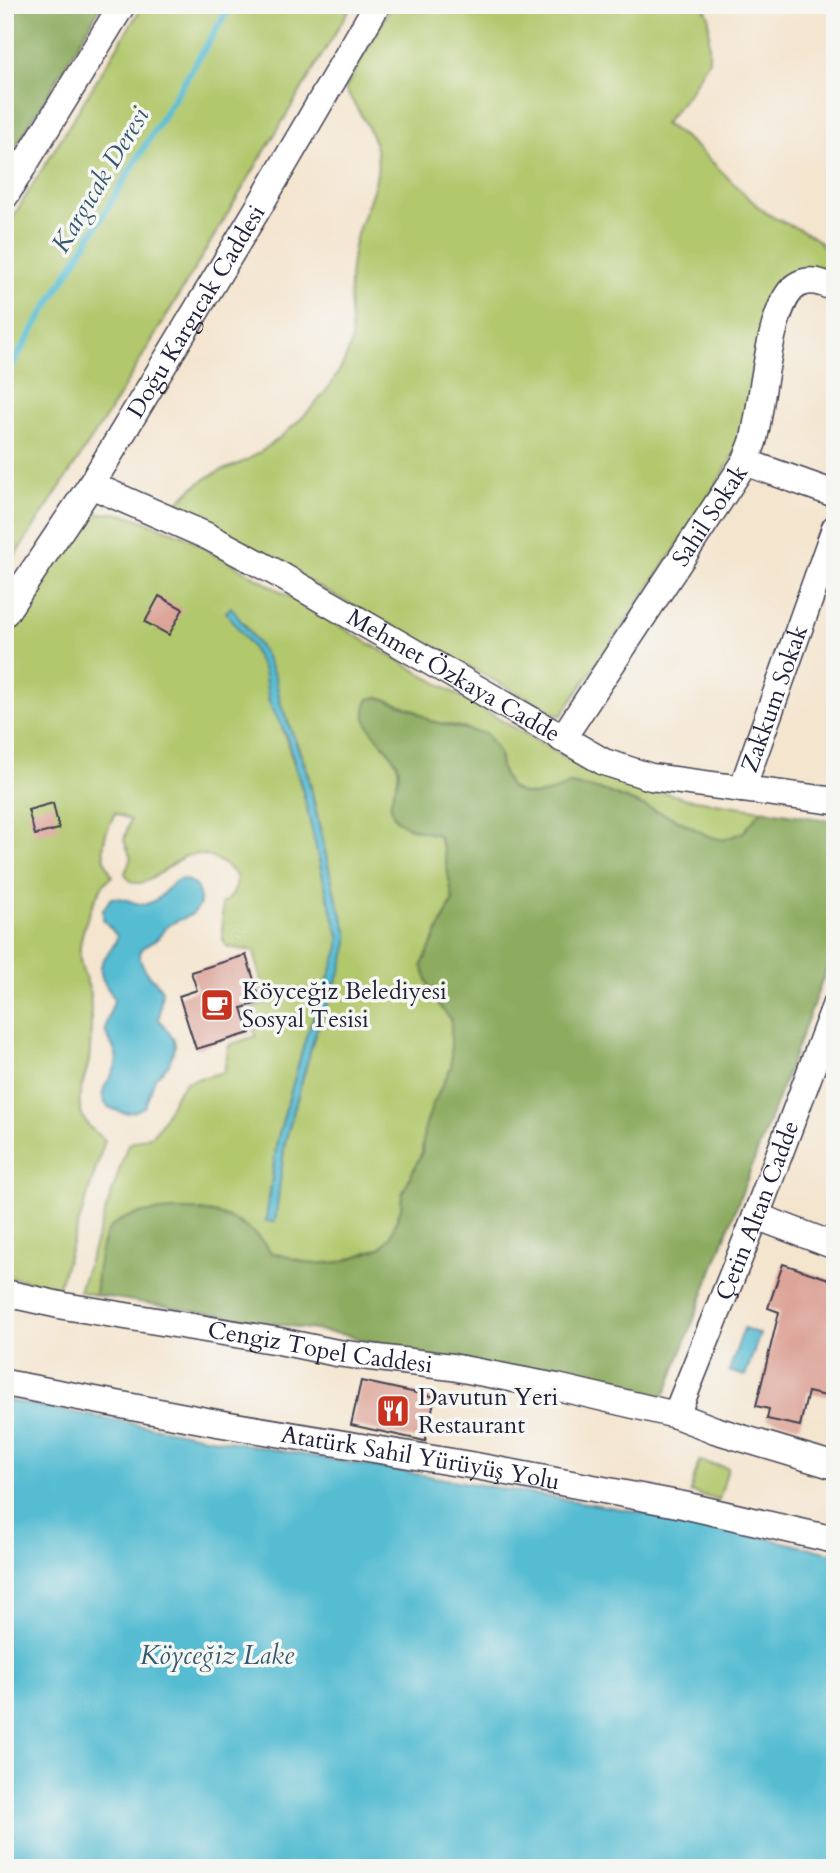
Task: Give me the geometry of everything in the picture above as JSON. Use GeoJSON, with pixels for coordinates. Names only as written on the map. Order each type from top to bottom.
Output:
{"type":"FeatureCollection","features":[{"type":"Feature","properties":{"kind":"street"},"geometry":{"type":"LineString","coordinates":[[5,196],[122,5]]}},
{"type":"Feature","properties":{"kind":"street","name":"Doğu Kargıcak Caddesi"},"geometry":{"type":"LineString","coordinates":[[5,613],[91,485],[377,5]]}},
{"type":"Feature","properties":{"kind":"street","name":"Sahil Sokak"},"geometry":{"type":"LineString","coordinates":[[562,739],[745,462],[753,441],[775,325],[780,306],[788,292],[798,284],[824,284]]}},
{"type":"Feature","properties":{"kind":"street"},"geometry":{"type":"LineString","coordinates":[[745,462],[835,494]]}},
{"type":"Feature","properties":{"kind":"street","name":"Mehmet Özkaya Cadde"},"geometry":{"type":"LineString","coordinates":[[91,485],[207,536],[273,570],[604,762],[640,774],[835,801]]}},
{"type":"Feature","properties":{"kind":"street","name":"Zakkum Sokak"},"geometry":{"type":"LineString","coordinates":[[742,789],[835,528]]}},
{"type":"Feature","properties":{"kind":"street","name":"Çetin Altan Cadde"},"geometry":{"type":"LineString","coordinates":[[676,1415],[756,1216],[835,1006]]}},
{"type":"Feature","properties":{"kind":"street"},"geometry":{"type":"LineString","coordinates":[[756,1216],[835,1246]]}},
{"type":"Feature","properties":{"kind":"street","name":"Cengiz Topel Caddesi"},"geometry":{"type":"LineString","coordinates":[[5,1293],[64,1306],[337,1353],[452,1367],[557,1387],[676,1415],[715,1430],[835,1466]]}},
{"type":"Feature","properties":{"kind":"street","name":"Atatürk Sahil Yürüyüş Yolu"},"geometry":{"type":"LineString","coordinates":[[5,1383],[683,1505],[835,1541]]}},
{"type":"Feature","properties":{"kind":"green space"},"geometry":{"type":"Polygon","coordinates":[[[5,5],[102,5],[5,165],[5,5]]]}},
{"type":"Feature","properties":{"kind":"green space"},"geometry":{"type":"Polygon","coordinates":[[[143,5],[352,5],[108,414],[5,571],[5,230],[143,5]]]}},
{"type":"Feature","properties":{"kind":"green space"},"geometry":{"type":"Polygon","coordinates":[[[392,5],[703,5],[709,16],[709,60],[691,90],[664,124],[692,143],[765,212],[815,239],[823,247],[828,259],[831,275],[784,281],[774,290],[764,314],[755,353],[744,437],[701,511],[561,716],[172,509],[201,482],[247,460],[294,425],[323,394],[345,360],[352,339],[350,285],[353,251],[374,186],[378,158],[372,134],[345,89],[392,5]]]}},
{"type":"Feature","properties":{"kind":"green space"},"geometry":{"type":"Polygon","coordinates":[[[115,513],[130,516],[183,535],[556,752],[598,772],[688,799],[762,810],[744,832],[723,840],[605,791],[570,784],[552,792],[523,794],[511,788],[505,778],[499,753],[466,728],[430,721],[414,710],[379,697],[387,749],[398,765],[403,825],[438,835],[444,851],[453,900],[422,965],[451,1020],[451,1067],[424,1131],[423,1152],[402,1194],[401,1208],[390,1238],[381,1247],[341,1262],[312,1264],[270,1252],[246,1227],[218,1214],[186,1210],[152,1212],[98,1268],[95,1295],[79,1291],[128,1144],[152,1135],[186,1082],[224,1072],[229,1045],[256,1036],[248,1011],[266,1002],[254,951],[227,947],[223,940],[222,904],[233,892],[237,877],[214,858],[192,855],[184,857],[145,882],[130,881],[125,873],[131,858],[124,840],[130,820],[115,813],[103,848],[112,876],[94,902],[84,927],[80,950],[91,1002],[91,1019],[89,1060],[80,1105],[88,1125],[105,1140],[58,1288],[5,1276],[5,637],[62,544],[96,514],[115,513]],[[226,612],[251,646],[264,671],[303,792],[339,936],[339,947],[306,1037],[277,1141],[266,1220],[274,1222],[285,1142],[315,1034],[342,967],[348,934],[334,891],[307,769],[281,705],[275,677],[264,653],[244,623],[226,612]]]}},
{"type":"Feature","properties":{"kind":"green space"},"geometry":{"type":"Polygon","coordinates":[[[379,697],[414,710],[430,721],[486,734],[499,753],[501,769],[511,788],[523,794],[552,792],[570,784],[605,791],[723,840],[744,832],[762,810],[835,821],[835,947],[667,1390],[655,1408],[459,1367],[346,1335],[95,1295],[99,1259],[107,1233],[122,1220],[141,1213],[193,1210],[222,1216],[248,1229],[270,1252],[312,1264],[341,1262],[381,1248],[390,1238],[401,1208],[402,1194],[422,1152],[424,1131],[432,1106],[451,1067],[451,1020],[432,996],[422,965],[453,900],[444,851],[438,835],[405,826],[392,812],[391,800],[399,770],[393,756],[368,725],[365,717],[369,699],[379,697]]]}},
{"type":"Feature","properties":{"kind":"green space"},"geometry":{"type":"Polygon","coordinates":[[[699,1461],[728,1468],[719,1500],[690,1492],[699,1461]]]}},
{"type":"Feature","properties":{"kind":"water"},"geometry":{"type":"Polygon","coordinates":[[[231,607],[264,653],[275,677],[281,705],[306,769],[334,891],[348,934],[342,967],[315,1034],[285,1142],[275,1222],[266,1221],[277,1141],[306,1037],[339,947],[339,936],[286,735],[269,702],[264,671],[251,646],[226,612],[231,607]]]}},
{"type":"Feature","properties":{"kind":"water"},"geometry":{"type":"Polygon","coordinates":[[[179,879],[196,886],[200,904],[190,915],[167,926],[158,938],[140,953],[145,970],[162,990],[159,1019],[174,1040],[175,1046],[169,1064],[155,1078],[145,1106],[131,1113],[122,1112],[107,1106],[103,1095],[117,1060],[106,1033],[114,1000],[103,980],[101,968],[117,936],[103,919],[103,910],[111,898],[142,904],[151,903],[179,879]]]}},
{"type":"Feature","properties":{"kind":"water"},"geometry":{"type":"Polygon","coordinates":[[[744,1328],[760,1334],[745,1376],[729,1371],[744,1328]]]}},
{"type":"Feature","properties":{"kind":"water","name":"Köyceğiz Lake"},"geometry":{"type":"Polygon","coordinates":[[[5,1400],[287,1452],[692,1521],[835,1554],[835,1868],[5,1868],[5,1400]]]}},
{"type":"Feature","properties":{"kind":"building"},"geometry":{"type":"Polygon","coordinates":[[[159,596],[183,609],[169,635],[145,622],[159,596]]]}},
{"type":"Feature","properties":{"kind":"building"},"geometry":{"type":"Polygon","coordinates":[[[53,803],[59,829],[35,835],[28,810],[53,803]]]}},
{"type":"Feature","properties":{"kind":"building","name":"Köyceğiz Belediyesi Sosyal Tesisi"},"geometry":{"type":"Polygon","coordinates":[[[246,955],[261,1002],[242,1008],[250,1033],[196,1049],[179,996],[197,990],[191,972],[246,955]]]}},
{"type":"Feature","properties":{"kind":"building"},"geometry":{"type":"Polygon","coordinates":[[[783,1264],[835,1281],[835,1398],[808,1392],[800,1426],[767,1419],[769,1409],[756,1406],[779,1312],[768,1308],[783,1264]]]}},
{"type":"Feature","properties":{"kind":"building","name":"Davutun Yeri Restaurant"},"geometry":{"type":"Polygon","coordinates":[[[361,1381],[435,1397],[425,1441],[351,1425],[361,1381]]]}},
{"type":"Feature","properties":{"kind":"waterway","name":"Kargıcak Deresi"},"geometry":{"type":"LineString","coordinates":[[5,376],[231,5]]}},
{"type":"Feature","properties":{"kind":"place","name":"Köyceğiz Belediyesi Sosyal Tesisi"},"geometry":{"type":"Point","coordinates":[217,1005]}},
{"type":"Feature","properties":{"kind":"place","name":"Davutun Yeri Restaurant"},"geometry":{"type":"Point","coordinates":[393,1411]}}]}
